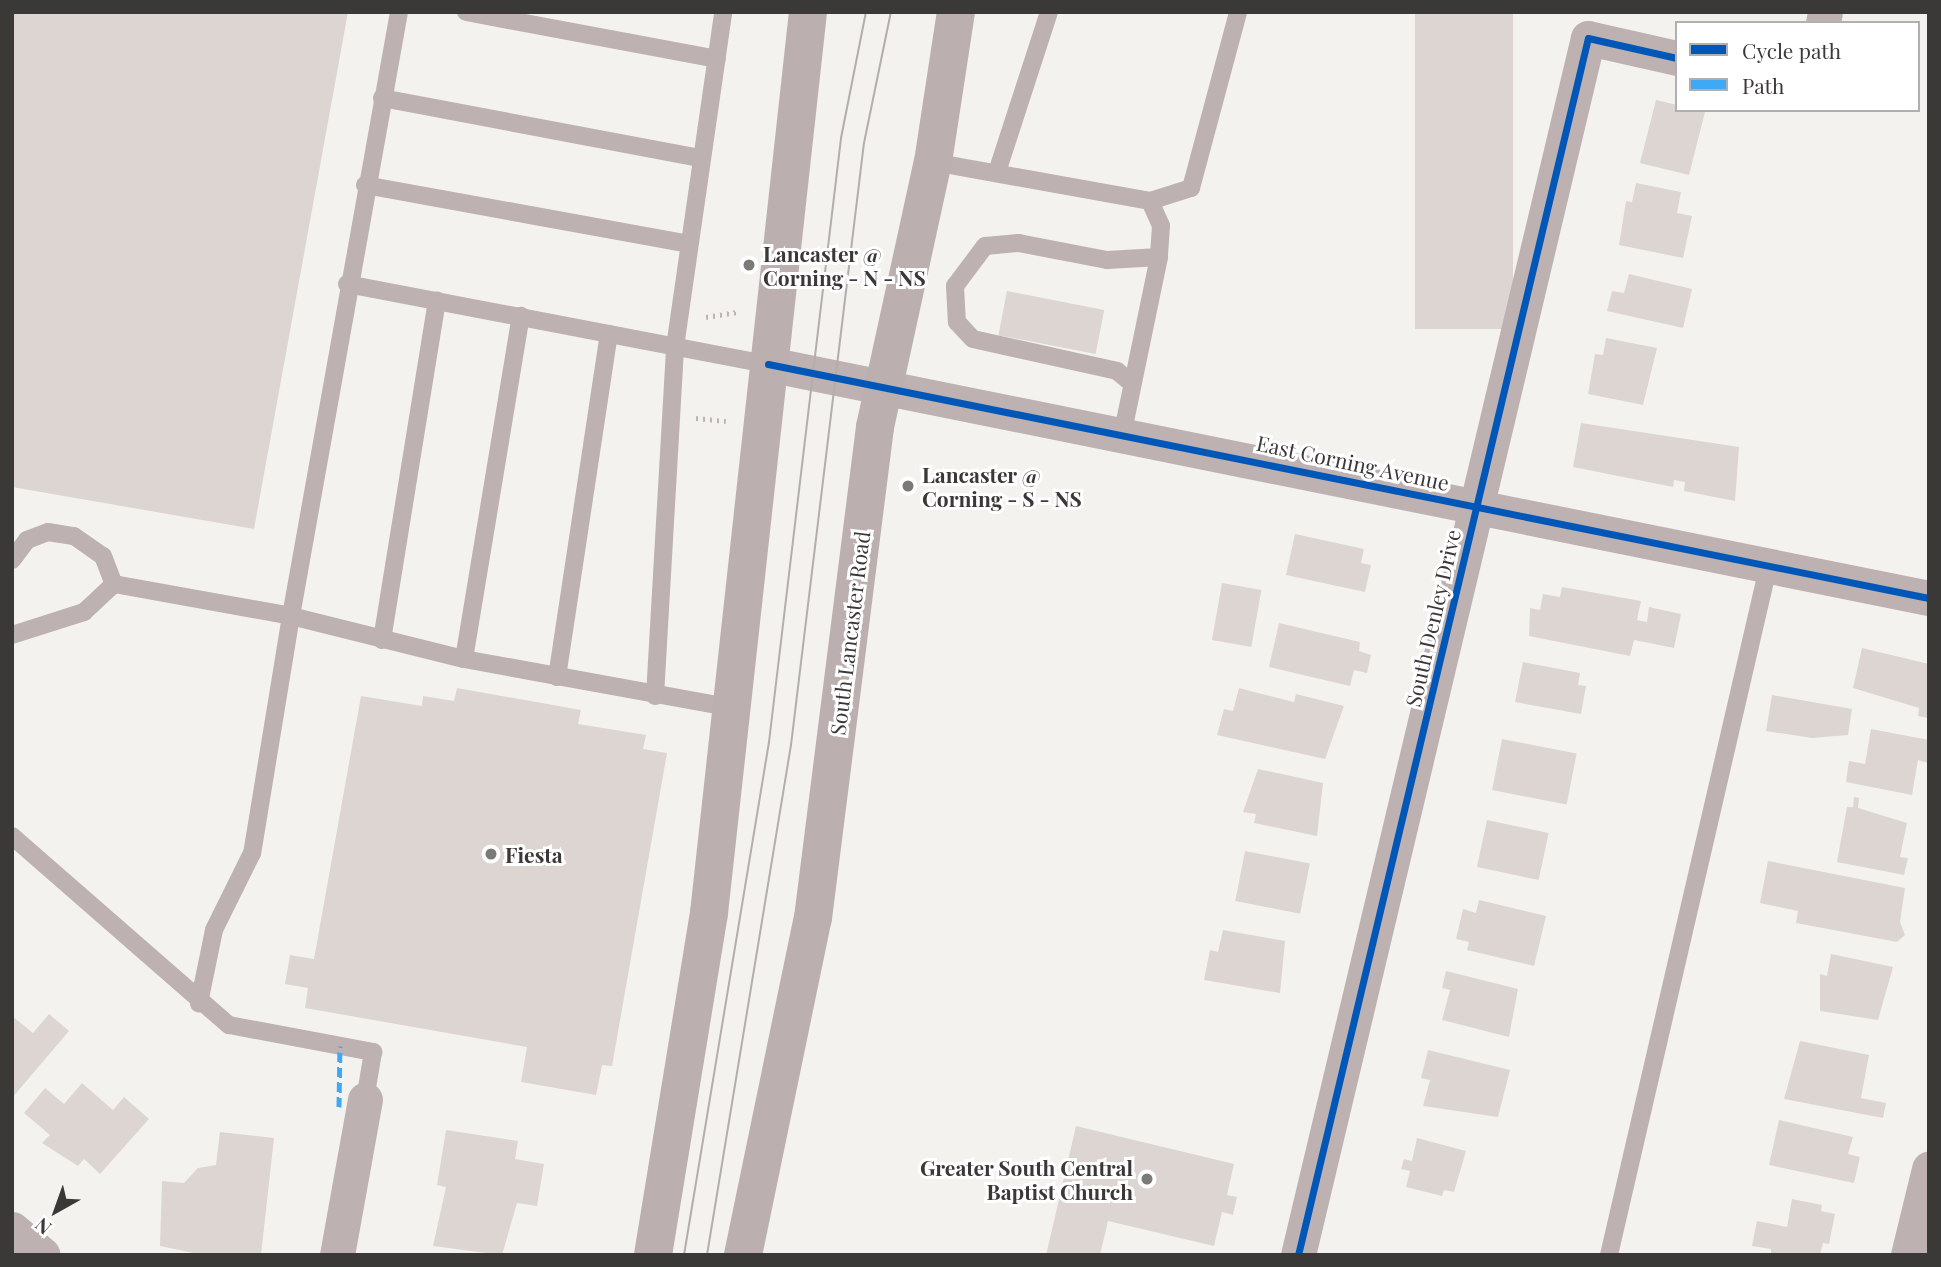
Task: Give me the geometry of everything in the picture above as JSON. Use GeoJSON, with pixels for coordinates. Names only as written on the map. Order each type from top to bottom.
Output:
{"type":"FeatureCollection","features":[{"type":"Feature","properties":{"kind":"main road"},"geometry":{"type":"LineString","coordinates":[[653,1255],[709,913],[729,707],[808,12]]}},
{"type":"Feature","properties":{"kind":"main road","name":"South Lancaster Road"},"geometry":{"type":"LineString","coordinates":[[747,1254],[813,918],[882,386],[933,162],[956,12]]}},
{"type":"Feature","properties":{"kind":"street","name":"South Denley Drive"},"geometry":{"type":"LineString","coordinates":[[1298,1255],[1588,38],[1675,58]]}},
{"type":"Feature","properties":{"kind":"street","name":"East Corning Avenue"},"geometry":{"type":"LineString","coordinates":[[768,364],[1123,431],[1768,568],[1929,598]]}},
{"type":"Feature","properties":{"kind":"street"},"geometry":{"type":"LineString","coordinates":[[337,1255],[365,1100]]}},
{"type":"Feature","properties":{"kind":"street"},"geometry":{"type":"LineString","coordinates":[[1909,1255],[1929,1169]]}},
{"type":"Feature","properties":{"kind":"street"},"geometry":{"type":"LineString","coordinates":[[12,1229],[43,1255]]}},
{"type":"Feature","properties":{"kind":"lane"},"geometry":{"type":"LineString","coordinates":[[200,1003],[214,930],[252,853],[365,184],[399,12]]}},
{"type":"Feature","properties":{"kind":"lane"},"geometry":{"type":"LineString","coordinates":[[466,12],[717,59]]}},
{"type":"Feature","properties":{"kind":"lane"},"geometry":{"type":"LineString","coordinates":[[654,696],[675,347],[723,12]]}},
{"type":"Feature","properties":{"kind":"lane"},"geometry":{"type":"LineString","coordinates":[[998,169],[1049,12]]}},
{"type":"Feature","properties":{"kind":"lane"},"geometry":{"type":"LineString","coordinates":[[933,162],[998,169],[1150,201],[1191,188],[1238,12]]}},
{"type":"Feature","properties":{"kind":"lane"},"geometry":{"type":"LineString","coordinates":[[382,98],[700,158]]}},
{"type":"Feature","properties":{"kind":"lane"},"geometry":{"type":"LineString","coordinates":[[365,184],[689,244]]}},
{"type":"Feature","properties":{"kind":"lane"},"geometry":{"type":"LineString","coordinates":[[1123,431],[1130,382],[1159,257],[1161,226],[1150,201]]}},
{"type":"Feature","properties":{"kind":"lane"},"geometry":{"type":"LineString","coordinates":[[1130,382],[1117,371],[973,339],[957,322],[955,286],[985,246],[1019,243],[1107,260],[1159,257]]}},
{"type":"Feature","properties":{"kind":"lane"},"geometry":{"type":"LineString","coordinates":[[348,284],[768,364]]}},
{"type":"Feature","properties":{"kind":"lane"},"geometry":{"type":"LineString","coordinates":[[382,639],[437,300]]}},
{"type":"Feature","properties":{"kind":"lane"},"geometry":{"type":"LineString","coordinates":[[464,659],[522,316]]}},
{"type":"Feature","properties":{"kind":"lane"},"geometry":{"type":"LineString","coordinates":[[556,677],[609,334]]}},
{"type":"Feature","properties":{"kind":"lane"},"geometry":{"type":"LineString","coordinates":[[12,560],[27,540],[48,532],[74,536],[103,556],[114,584]]}},
{"type":"Feature","properties":{"kind":"lane"},"geometry":{"type":"LineString","coordinates":[[1609,1255],[1768,568]]}},
{"type":"Feature","properties":{"kind":"lane"},"geometry":{"type":"LineString","coordinates":[[114,584],[291,616],[464,659],[654,696],[729,707]]}},
{"type":"Feature","properties":{"kind":"lane"},"geometry":{"type":"LineString","coordinates":[[12,635],[84,612],[114,584]]}},
{"type":"Feature","properties":{"kind":"lane"},"geometry":{"type":"LineString","coordinates":[[12,836],[200,1003],[229,1025],[373,1052],[365,1100]]}},
{"type":"Feature","properties":{"kind":"path"},"geometry":{"type":"LineString","coordinates":[[680,313],[706,317],[754,310]]}},
{"type":"Feature","properties":{"kind":"path"},"geometry":{"type":"LineString","coordinates":[[671,414],[740,423]]}},
{"type":"Feature","properties":{"kind":"building"},"geometry":{"type":"Polygon","coordinates":[[[12,12],[348,12],[254,529],[12,487],[12,12]]]}},
{"type":"Feature","properties":{"kind":"building"},"geometry":{"type":"Polygon","coordinates":[[[1415,12],[1513,12],[1513,329],[1415,329],[1415,12]]]}},
{"type":"Feature","properties":{"kind":"building"},"geometry":{"type":"Polygon","coordinates":[[[1656,100],[1675,105],[1675,112],[1705,112],[1689,175],[1640,163],[1656,100]]]}},
{"type":"Feature","properties":{"kind":"building"},"geometry":{"type":"Polygon","coordinates":[[[1636,183],[1681,192],[1677,213],[1692,216],[1683,258],[1619,245],[1626,201],[1632,202],[1636,183]]]}},
{"type":"Feature","properties":{"kind":"building"},"geometry":{"type":"Polygon","coordinates":[[[1629,274],[1692,289],[1683,328],[1607,311],[1612,291],[1624,293],[1629,274]]]}},
{"type":"Feature","properties":{"kind":"building"},"geometry":{"type":"Polygon","coordinates":[[[1007,291],[1104,310],[1096,354],[998,335],[1007,291]]]}},
{"type":"Feature","properties":{"kind":"building"},"geometry":{"type":"Polygon","coordinates":[[[1606,338],[1657,348],[1643,405],[1588,394],[1595,354],[1603,355],[1606,338]]]}},
{"type":"Feature","properties":{"kind":"building"},"geometry":{"type":"Polygon","coordinates":[[[1581,423],[1739,447],[1735,501],[1684,491],[1685,482],[1674,480],[1673,487],[1573,467],[1581,423]]]}},
{"type":"Feature","properties":{"kind":"building"},"geometry":{"type":"Polygon","coordinates":[[[1295,534],[1364,549],[1361,563],[1371,565],[1365,592],[1286,575],[1295,534]]]}},
{"type":"Feature","properties":{"kind":"building"},"geometry":{"type":"Polygon","coordinates":[[[1222,583],[1261,590],[1251,647],[1212,640],[1222,583]]]}},
{"type":"Feature","properties":{"kind":"building"},"geometry":{"type":"Polygon","coordinates":[[[1562,587],[1641,601],[1637,620],[1647,622],[1649,607],[1681,614],[1674,648],[1634,640],[1630,656],[1529,636],[1530,608],[1540,610],[1543,594],[1560,597],[1562,587]]]}},
{"type":"Feature","properties":{"kind":"building"},"geometry":{"type":"Polygon","coordinates":[[[1279,623],[1360,642],[1359,651],[1371,655],[1367,673],[1354,670],[1350,686],[1269,667],[1279,623]]]}},
{"type":"Feature","properties":{"kind":"building"},"geometry":{"type":"Polygon","coordinates":[[[1862,648],[1929,664],[1929,718],[1918,716],[1919,708],[1853,688],[1862,648]]]}},
{"type":"Feature","properties":{"kind":"building"},"geometry":{"type":"Polygon","coordinates":[[[1523,662],[1580,673],[1578,685],[1586,686],[1581,714],[1515,702],[1523,662]]]}},
{"type":"Feature","properties":{"kind":"building","name":"Fiesta"},"geometry":{"type":"Polygon","coordinates":[[[457,688],[581,710],[578,724],[646,735],[643,749],[667,753],[612,1066],[602,1065],[596,1095],[521,1082],[527,1047],[305,1008],[308,988],[285,984],[290,955],[314,959],[361,696],[422,706],[423,696],[454,701],[457,688]]]}},
{"type":"Feature","properties":{"kind":"building"},"geometry":{"type":"Polygon","coordinates":[[[1239,688],[1294,702],[1296,694],[1344,706],[1325,759],[1217,735],[1224,709],[1233,711],[1239,688]]]}},
{"type":"Feature","properties":{"kind":"building"},"geometry":{"type":"Polygon","coordinates":[[[1772,695],[1852,709],[1848,735],[1812,738],[1766,731],[1772,695]]]}},
{"type":"Feature","properties":{"kind":"building"},"geometry":{"type":"Polygon","coordinates":[[[1871,729],[1929,740],[1928,763],[1918,760],[1912,795],[1846,782],[1849,761],[1865,764],[1871,729]]]}},
{"type":"Feature","properties":{"kind":"building"},"geometry":{"type":"Polygon","coordinates":[[[1502,739],[1577,754],[1567,805],[1492,790],[1502,739]]]}},
{"type":"Feature","properties":{"kind":"building"},"geometry":{"type":"Polygon","coordinates":[[[1258,769],[1323,783],[1317,836],[1254,823],[1256,814],[1243,812],[1258,769]]]}},
{"type":"Feature","properties":{"kind":"building"},"geometry":{"type":"Polygon","coordinates":[[[1854,797],[1859,798],[1858,808],[1907,823],[1900,857],[1908,858],[1904,875],[1837,862],[1847,807],[1853,807],[1854,797]]]}},
{"type":"Feature","properties":{"kind":"building"},"geometry":{"type":"Polygon","coordinates":[[[1487,820],[1549,833],[1539,880],[1477,867],[1487,820]]]}},
{"type":"Feature","properties":{"kind":"building"},"geometry":{"type":"Polygon","coordinates":[[[1245,851],[1310,864],[1300,914],[1235,901],[1245,851]]]}},
{"type":"Feature","properties":{"kind":"building"},"geometry":{"type":"Polygon","coordinates":[[[1768,861],[1905,888],[1900,922],[1905,935],[1897,942],[1796,923],[1798,911],[1760,903],[1768,861]]]}},
{"type":"Feature","properties":{"kind":"building"},"geometry":{"type":"Polygon","coordinates":[[[1479,900],[1546,916],[1534,966],[1467,950],[1469,942],[1456,939],[1463,909],[1476,913],[1479,900]]]}},
{"type":"Feature","properties":{"kind":"building"},"geometry":{"type":"Polygon","coordinates":[[[1223,930],[1285,941],[1280,993],[1204,980],[1210,950],[1218,952],[1223,930]]]}},
{"type":"Feature","properties":{"kind":"building"},"geometry":{"type":"Polygon","coordinates":[[[1831,954],[1893,967],[1878,1020],[1820,1011],[1820,974],[1827,976],[1831,954]]]}},
{"type":"Feature","properties":{"kind":"building"},"geometry":{"type":"Polygon","coordinates":[[[1446,971],[1518,989],[1509,1037],[1442,1020],[1450,990],[1442,988],[1446,971]]]}},
{"type":"Feature","properties":{"kind":"building"},"geometry":{"type":"Polygon","coordinates":[[[49,1014],[69,1031],[12,1098],[12,1016],[33,1033],[49,1014]]]}},
{"type":"Feature","properties":{"kind":"building"},"geometry":{"type":"Polygon","coordinates":[[[1800,1041],[1869,1055],[1861,1098],[1886,1103],[1883,1118],[1784,1099],[1800,1041]]]}},
{"type":"Feature","properties":{"kind":"building"},"geometry":{"type":"Polygon","coordinates":[[[1428,1050],[1510,1070],[1498,1117],[1423,1106],[1430,1080],[1421,1078],[1428,1050]]]}},
{"type":"Feature","properties":{"kind":"building"},"geometry":{"type":"Polygon","coordinates":[[[82,1083],[113,1110],[124,1097],[149,1119],[100,1174],[84,1159],[78,1166],[42,1143],[50,1135],[24,1113],[45,1088],[64,1104],[82,1083]]]}},
{"type":"Feature","properties":{"kind":"building"},"geometry":{"type":"Polygon","coordinates":[[[1779,1120],[1853,1137],[1848,1154],[1860,1157],[1854,1183],[1769,1165],[1779,1120]]]}},
{"type":"Feature","properties":{"kind":"building","name":"Greater South Central Baptist Church"},"geometry":{"type":"Polygon","coordinates":[[[1076,1126],[1234,1164],[1227,1195],[1237,1197],[1233,1215],[1222,1212],[1214,1246],[1108,1221],[1100,1255],[1046,1255],[1076,1126]]]}},
{"type":"Feature","properties":{"kind":"building"},"geometry":{"type":"Polygon","coordinates":[[[446,1130],[518,1141],[515,1159],[544,1164],[537,1206],[517,1203],[502,1255],[433,1246],[446,1187],[437,1185],[446,1130]]]}},
{"type":"Feature","properties":{"kind":"building"},"geometry":{"type":"Polygon","coordinates":[[[220,1132],[274,1138],[261,1255],[203,1255],[160,1246],[162,1181],[184,1183],[198,1168],[216,1165],[220,1132]]]}},
{"type":"Feature","properties":{"kind":"building"},"geometry":{"type":"Polygon","coordinates":[[[1417,1138],[1466,1151],[1454,1192],[1444,1190],[1442,1196],[1406,1187],[1410,1171],[1401,1169],[1404,1159],[1412,1161],[1417,1138]]]}},
{"type":"Feature","properties":{"kind":"building"},"geometry":{"type":"Polygon","coordinates":[[[1792,1199],[1822,1205],[1821,1211],[1835,1214],[1829,1244],[1823,1243],[1820,1255],[1771,1255],[1771,1249],[1752,1246],[1757,1221],[1787,1227],[1792,1199]]]}},
{"type":"Feature","properties":{"kind":"tram line"},"geometry":{"type":"LineString","coordinates":[[684,1255],[769,742],[841,138],[866,12]]}},
{"type":"Feature","properties":{"kind":"tram line"},"geometry":{"type":"LineString","coordinates":[[707,1255],[791,745],[864,143],[891,12]]}},
{"type":"Feature","properties":{"kind":"marked path"},"geometry":{"type":"LineString","coordinates":[[339,1107],[340,1046]]}},
{"type":"Feature","properties":{"kind":"cycle path"},"geometry":{"type":"LineString","coordinates":[[1298,1255],[1588,38],[1675,58]]}},
{"type":"Feature","properties":{"kind":"cycle path"},"geometry":{"type":"LineString","coordinates":[[768,364],[1929,598]]}},
{"type":"Feature","properties":{"kind":"place","name":"Lancaster @ Corning - N - NS"},"geometry":{"type":"Point","coordinates":[749,265]}},
{"type":"Feature","properties":{"kind":"place","name":"Lancaster @ Corning - S - NS"},"geometry":{"type":"Point","coordinates":[908,486]}},
{"type":"Feature","properties":{"kind":"place","name":"Fiesta"},"geometry":{"type":"Point","coordinates":[491,854]}},
{"type":"Feature","properties":{"kind":"place","name":"Greater South Central Baptist Church"},"geometry":{"type":"Point","coordinates":[1147,1179]}}]}
